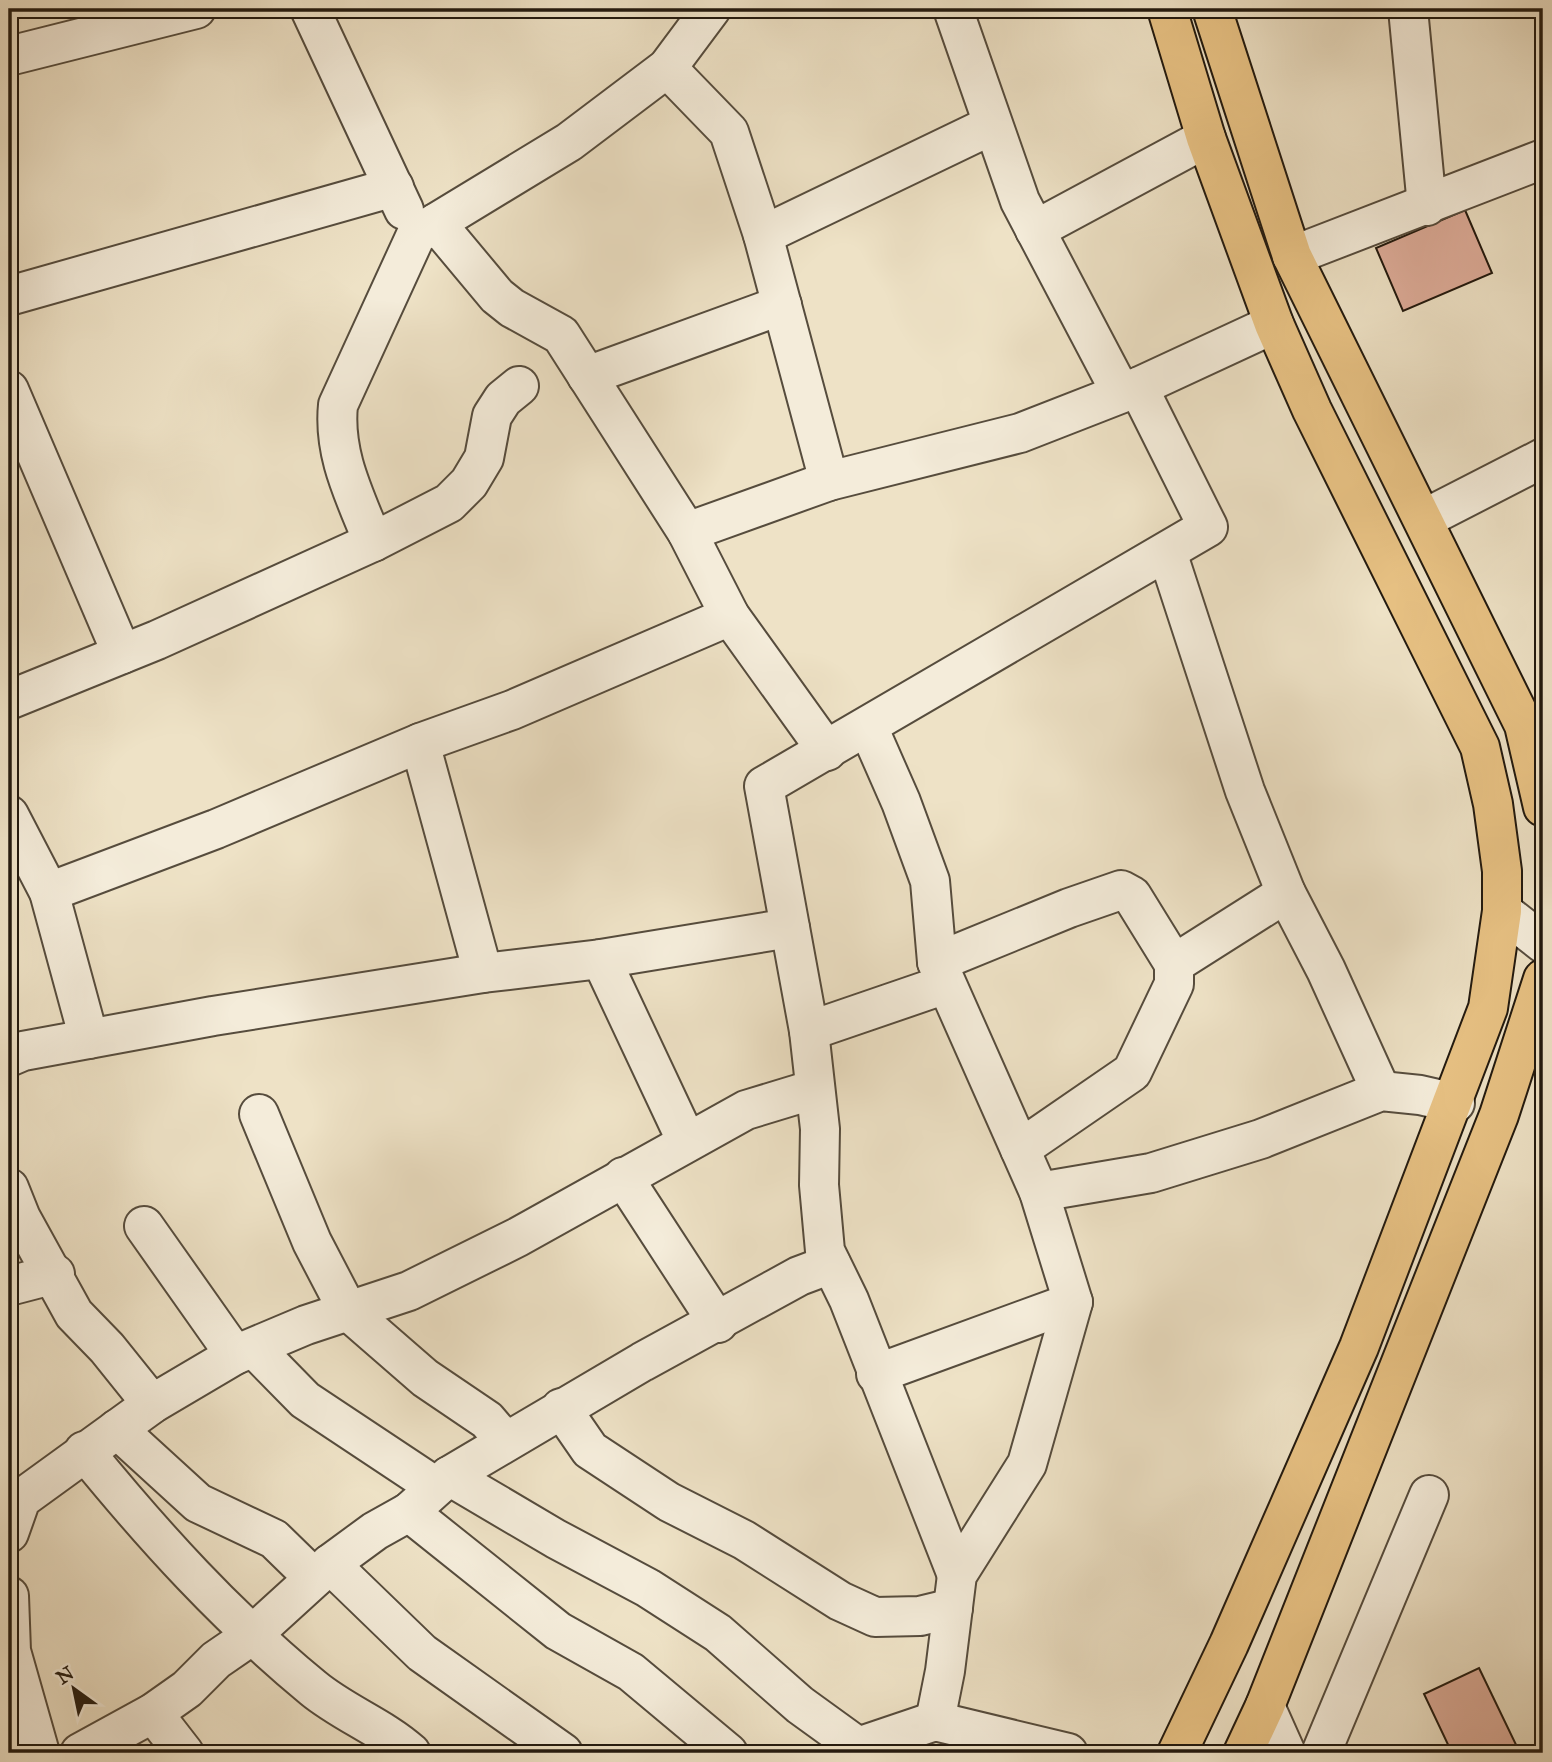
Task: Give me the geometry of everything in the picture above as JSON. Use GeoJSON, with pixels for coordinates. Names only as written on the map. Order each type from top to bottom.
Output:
{"type":"FeatureCollection","features":[{"type":"Feature","properties":{"kind":"main road"},"geometry":{"type":"LineString","coordinates":[[1167,9],[1206,138],[1274,324],[1312,410],[1480,747],[1493,804],[1502,871],[1502,911],[1488,1009],[1455,1103],[1359,1347],[1177,1753]]}},
{"type":"Feature","properties":{"kind":"main road"},"geometry":{"type":"LineString","coordinates":[[1212,9],[1292,256],[1524,725],[1543,807]]}},
{"type":"Feature","properties":{"kind":"main road"},"geometry":{"type":"LineString","coordinates":[[1243,1753],[1265,1706],[1499,1115],[1543,979]]}},
{"type":"Feature","properties":{"kind":"street"},"geometry":{"type":"LineString","coordinates":[[9,56],[196,9]]}},
{"type":"Feature","properties":{"kind":"street"},"geometry":{"type":"LineString","coordinates":[[310,9],[394,187],[426,229],[497,296],[512,308],[554,328],[561,335],[688,532],[730,615],[827,751]]}},
{"type":"Feature","properties":{"kind":"street"},"geometry":{"type":"LineString","coordinates":[[373,542],[339,457],[336,428],[338,405],[426,229],[569,142],[667,68],[711,9]]}},
{"type":"Feature","properties":{"kind":"street"},"geometry":{"type":"LineString","coordinates":[[953,9],[1020,201],[1208,527],[764,786],[808,1031],[820,1129],[819,1185],[825,1251],[876,1374],[955,1591]]}},
{"type":"Feature","properties":{"kind":"street"},"geometry":{"type":"LineString","coordinates":[[1408,9],[1427,206]]}},
{"type":"Feature","properties":{"kind":"street"},"geometry":{"type":"LineString","coordinates":[[667,68],[729,132],[763,235],[829,481]]}},
{"type":"Feature","properties":{"kind":"street"},"geometry":{"type":"LineString","coordinates":[[763,235],[992,125]]}},
{"type":"Feature","properties":{"kind":"street"},"geometry":{"type":"LineString","coordinates":[[1035,230],[1206,138]]}},
{"type":"Feature","properties":{"kind":"street"},"geometry":{"type":"LineString","coordinates":[[1292,256],[1543,159]]}},
{"type":"Feature","properties":{"kind":"street"},"geometry":{"type":"LineString","coordinates":[[9,296],[394,187]]}},
{"type":"Feature","properties":{"kind":"street"},"geometry":{"type":"LineString","coordinates":[[587,376],[782,305]]}},
{"type":"Feature","properties":{"kind":"street"},"geometry":{"type":"LineString","coordinates":[[688,532],[829,481],[1020,433],[1129,390],[1274,324]]}},
{"type":"Feature","properties":{"kind":"street"},"geometry":{"type":"LineString","coordinates":[[9,700],[122,654],[373,542],[449,503],[469,483],[484,458],[492,416],[503,399],[519,386]]}},
{"type":"Feature","properties":{"kind":"street"},"geometry":{"type":"LineString","coordinates":[[9,390],[122,654]]}},
{"type":"Feature","properties":{"kind":"street"},"geometry":{"type":"LineString","coordinates":[[1424,519],[1543,458]]}},
{"type":"Feature","properties":{"kind":"street"},"geometry":{"type":"LineString","coordinates":[[1167,552],[1245,792],[1286,893],[1326,970],[1381,1091]]}},
{"type":"Feature","properties":{"kind":"street"},"geometry":{"type":"LineString","coordinates":[[50,892],[216,829],[420,743],[512,710],[730,615]]}},
{"type":"Feature","properties":{"kind":"street"},"geometry":{"type":"LineString","coordinates":[[868,727],[901,802],[930,881],[942,973],[1039,1192],[1073,1302],[1027,1464],[955,1591],[935,1721]]}},
{"type":"Feature","properties":{"kind":"street"},"geometry":{"type":"LineString","coordinates":[[420,743],[483,973]]}},
{"type":"Feature","properties":{"kind":"street"},"geometry":{"type":"LineString","coordinates":[[9,815],[50,892],[89,1039]]}},
{"type":"Feature","properties":{"kind":"street"},"geometry":{"type":"LineString","coordinates":[[808,1031],[942,973],[1069,908],[1121,890],[1132,896],[1174,964],[1174,984],[1132,1072],[1020,1149]]}},
{"type":"Feature","properties":{"kind":"street"},"geometry":{"type":"LineString","coordinates":[[1174,964],[1286,893]]}},
{"type":"Feature","properties":{"kind":"street"},"geometry":{"type":"LineString","coordinates":[[1502,911],[1543,943]]}},
{"type":"Feature","properties":{"kind":"street"},"geometry":{"type":"LineString","coordinates":[[9,1057],[23,1051],[89,1039],[483,973],[601,959],[790,928]]}},
{"type":"Feature","properties":{"kind":"street"},"geometry":{"type":"LineString","coordinates":[[601,959],[687,1142]]}},
{"type":"Feature","properties":{"kind":"street"},"geometry":{"type":"LineString","coordinates":[[13,1505],[152,1404],[245,1352],[348,1311],[409,1292],[518,1237],[746,1110],[815,1089]]}},
{"type":"Feature","properties":{"kind":"street"},"geometry":{"type":"LineString","coordinates":[[1039,1192],[1151,1173],[1261,1139],[1381,1091],[1420,1094],[1455,1103]]}},
{"type":"Feature","properties":{"kind":"street"},"geometry":{"type":"LineString","coordinates":[[259,1114],[312,1242],[348,1311],[425,1378],[487,1420],[505,1441]]}},
{"type":"Feature","properties":{"kind":"street"},"geometry":{"type":"LineString","coordinates":[[623,1177],[718,1323]]}},
{"type":"Feature","properties":{"kind":"street"},"geometry":{"type":"LineString","coordinates":[[9,1188],[20,1218],[54,1274],[74,1314],[107,1348],[152,1404]]}},
{"type":"Feature","properties":{"kind":"street"},"geometry":{"type":"LineString","coordinates":[[144,1226],[245,1352],[305,1400],[442,1481],[648,1588],[718,1633],[853,1750],[935,1721],[1068,1753]]}},
{"type":"Feature","properties":{"kind":"street"},"geometry":{"type":"LineString","coordinates":[[80,1753],[153,1713],[187,1689],[216,1660],[251,1636],[322,1571],[375,1531],[408,1512],[442,1481],[561,1408],[799,1276],[831,1264]]}},
{"type":"Feature","properties":{"kind":"street"},"geometry":{"type":"LineString","coordinates":[[9,1286],[54,1274]]}},
{"type":"Feature","properties":{"kind":"street"},"geometry":{"type":"LineString","coordinates":[[876,1374],[1073,1302]]}},
{"type":"Feature","properties":{"kind":"street"},"geometry":{"type":"LineString","coordinates":[[561,1408],[590,1450],[669,1502],[744,1539],[840,1601],[875,1618],[920,1616],[955,1591]]}},
{"type":"Feature","properties":{"kind":"street"},"geometry":{"type":"LineString","coordinates":[[117,1429],[198,1503],[274,1539],[322,1571],[422,1653],[563,1753]]}},
{"type":"Feature","properties":{"kind":"street"},"geometry":{"type":"LineString","coordinates":[[84,1451],[147,1528],[251,1636],[317,1691],[411,1753]]}},
{"type":"Feature","properties":{"kind":"street"},"geometry":{"type":"LineString","coordinates":[[1321,1753],[1429,1495]]}},
{"type":"Feature","properties":{"kind":"street"},"geometry":{"type":"LineString","coordinates":[[408,1512],[558,1631],[631,1672],[728,1753]]}},
{"type":"Feature","properties":{"kind":"street"},"geometry":{"type":"LineString","coordinates":[[9,1596],[11,1651],[40,1753]]}},
{"type":"Feature","properties":{"kind":"street"},"geometry":{"type":"LineString","coordinates":[[1265,1706],[1286,1753]]}},
{"type":"Feature","properties":{"kind":"street"},"geometry":{"type":"LineString","coordinates":[[153,1713],[184,1753]]}},
{"type":"Feature","properties":{"kind":"building"},"geometry":{"type":"Polygon","coordinates":[[[1465,210],[1492,273],[1403,311],[1376,248],[1465,210]]]}},
{"type":"Feature","properties":{"kind":"building"},"geometry":{"type":"Polygon","coordinates":[[[1479,1668],[1520,1753],[1452,1753],[1424,1694],[1479,1668]]]}}]}
